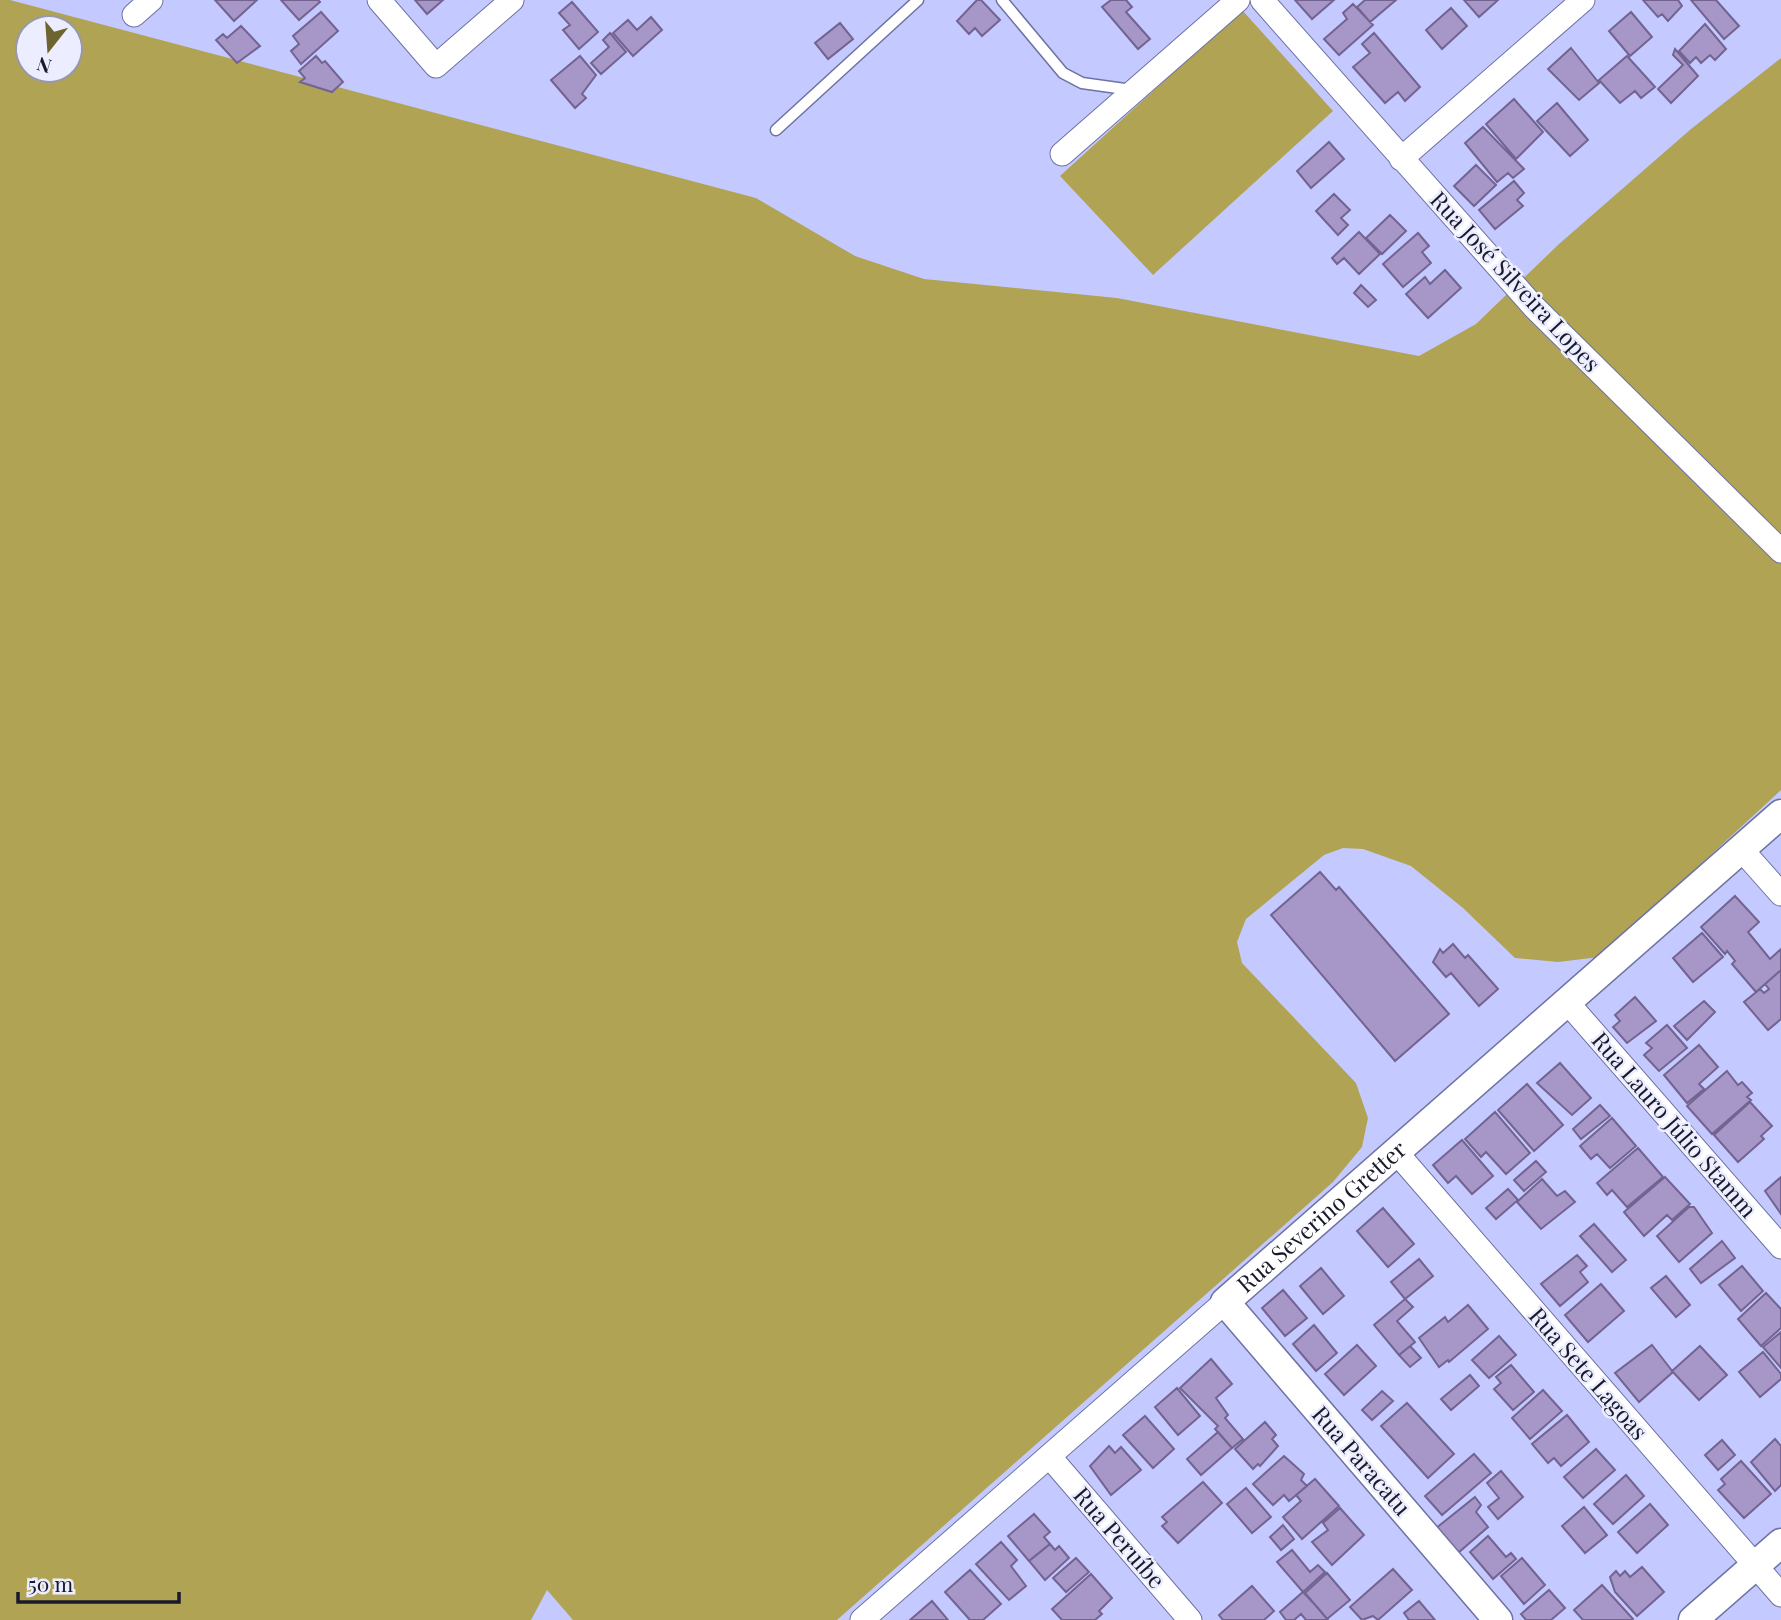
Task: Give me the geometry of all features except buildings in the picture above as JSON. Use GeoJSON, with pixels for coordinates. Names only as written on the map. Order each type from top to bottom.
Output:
{"type":"FeatureCollection","features":[{"type":"Feature","properties":{"kind":"street"},"geometry":{"type":"LineString","coordinates":[[379,0],[436,66],[512,0]]}},
{"type":"Feature","properties":{"kind":"street"},"geometry":{"type":"LineString","coordinates":[[1062,154],[1238,0]]}},
{"type":"Feature","properties":{"kind":"street","name":"Rua José Silveira Lopes"},"geometry":{"type":"LineString","coordinates":[[1262,0],[1533,306],[1781,551]]}},
{"type":"Feature","properties":{"kind":"street"},"geometry":{"type":"LineString","coordinates":[[1401,159],[1583,0]]}},
{"type":"Feature","properties":{"kind":"street","name":"Rua Severino Gretter"},"geometry":{"type":"LineString","coordinates":[[874,1616],[1049,1456],[1781,814]]}},
{"type":"Feature","properties":{"kind":"street"},"geometry":{"type":"LineString","coordinates":[[1741,849],[1781,894]]}},
{"type":"Feature","properties":{"kind":"street","name":"Rua Lauro Júlio Stamm"},"geometry":{"type":"LineString","coordinates":[[1567,1002],[1781,1247]]}},
{"type":"Feature","properties":{"kind":"street","name":"Rua Sete Lagoas"},"geometry":{"type":"LineString","coordinates":[[1396,1152],[1781,1595]]}},
{"type":"Feature","properties":{"kind":"street","name":"Rua Paracatu"},"geometry":{"type":"LineString","coordinates":[[1225,1302],[1498,1620]]}},
{"type":"Feature","properties":{"kind":"street","name":"Rua Peruíbe"},"geometry":{"type":"LineString","coordinates":[[1049,1456],[1190,1620]]}},
{"type":"Feature","properties":{"kind":"street"},"geometry":{"type":"LineString","coordinates":[[1693,1620],[1781,1543]]}},
{"type":"Feature","properties":{"kind":"lane"},"geometry":{"type":"LineString","coordinates":[[776,130],[918,0]]}},
{"type":"Feature","properties":{"kind":"lane"},"geometry":{"type":"LineString","coordinates":[[1002,0],[1063,73],[1082,83],[1135,91]]}},
{"type":"Feature","properties":{"kind":"shaded area"},"geometry":{"type":"Polygon","coordinates":[[[0,0],[10,0],[63,14],[14,14],[14,84],[84,84],[84,20],[756,198],[855,256],[924,279],[1117,298],[1419,356],[1476,324],[1559,244],[1691,129],[1781,58],[1781,790],[1600,957],[1558,962],[1515,958],[1463,908],[1411,866],[1363,849],[1343,848],[1324,855],[1246,919],[1237,942],[1242,963],[1356,1083],[1368,1118],[1362,1147],[1333,1182],[837,1620],[573,1620],[547,1590],[531,1620],[0,1620],[0,0]]]}},
{"type":"Feature","properties":{"kind":"shaded area"},"geometry":{"type":"Polygon","coordinates":[[[1242,10],[1333,111],[1153,275],[1060,176],[1242,10]]]}}]}
